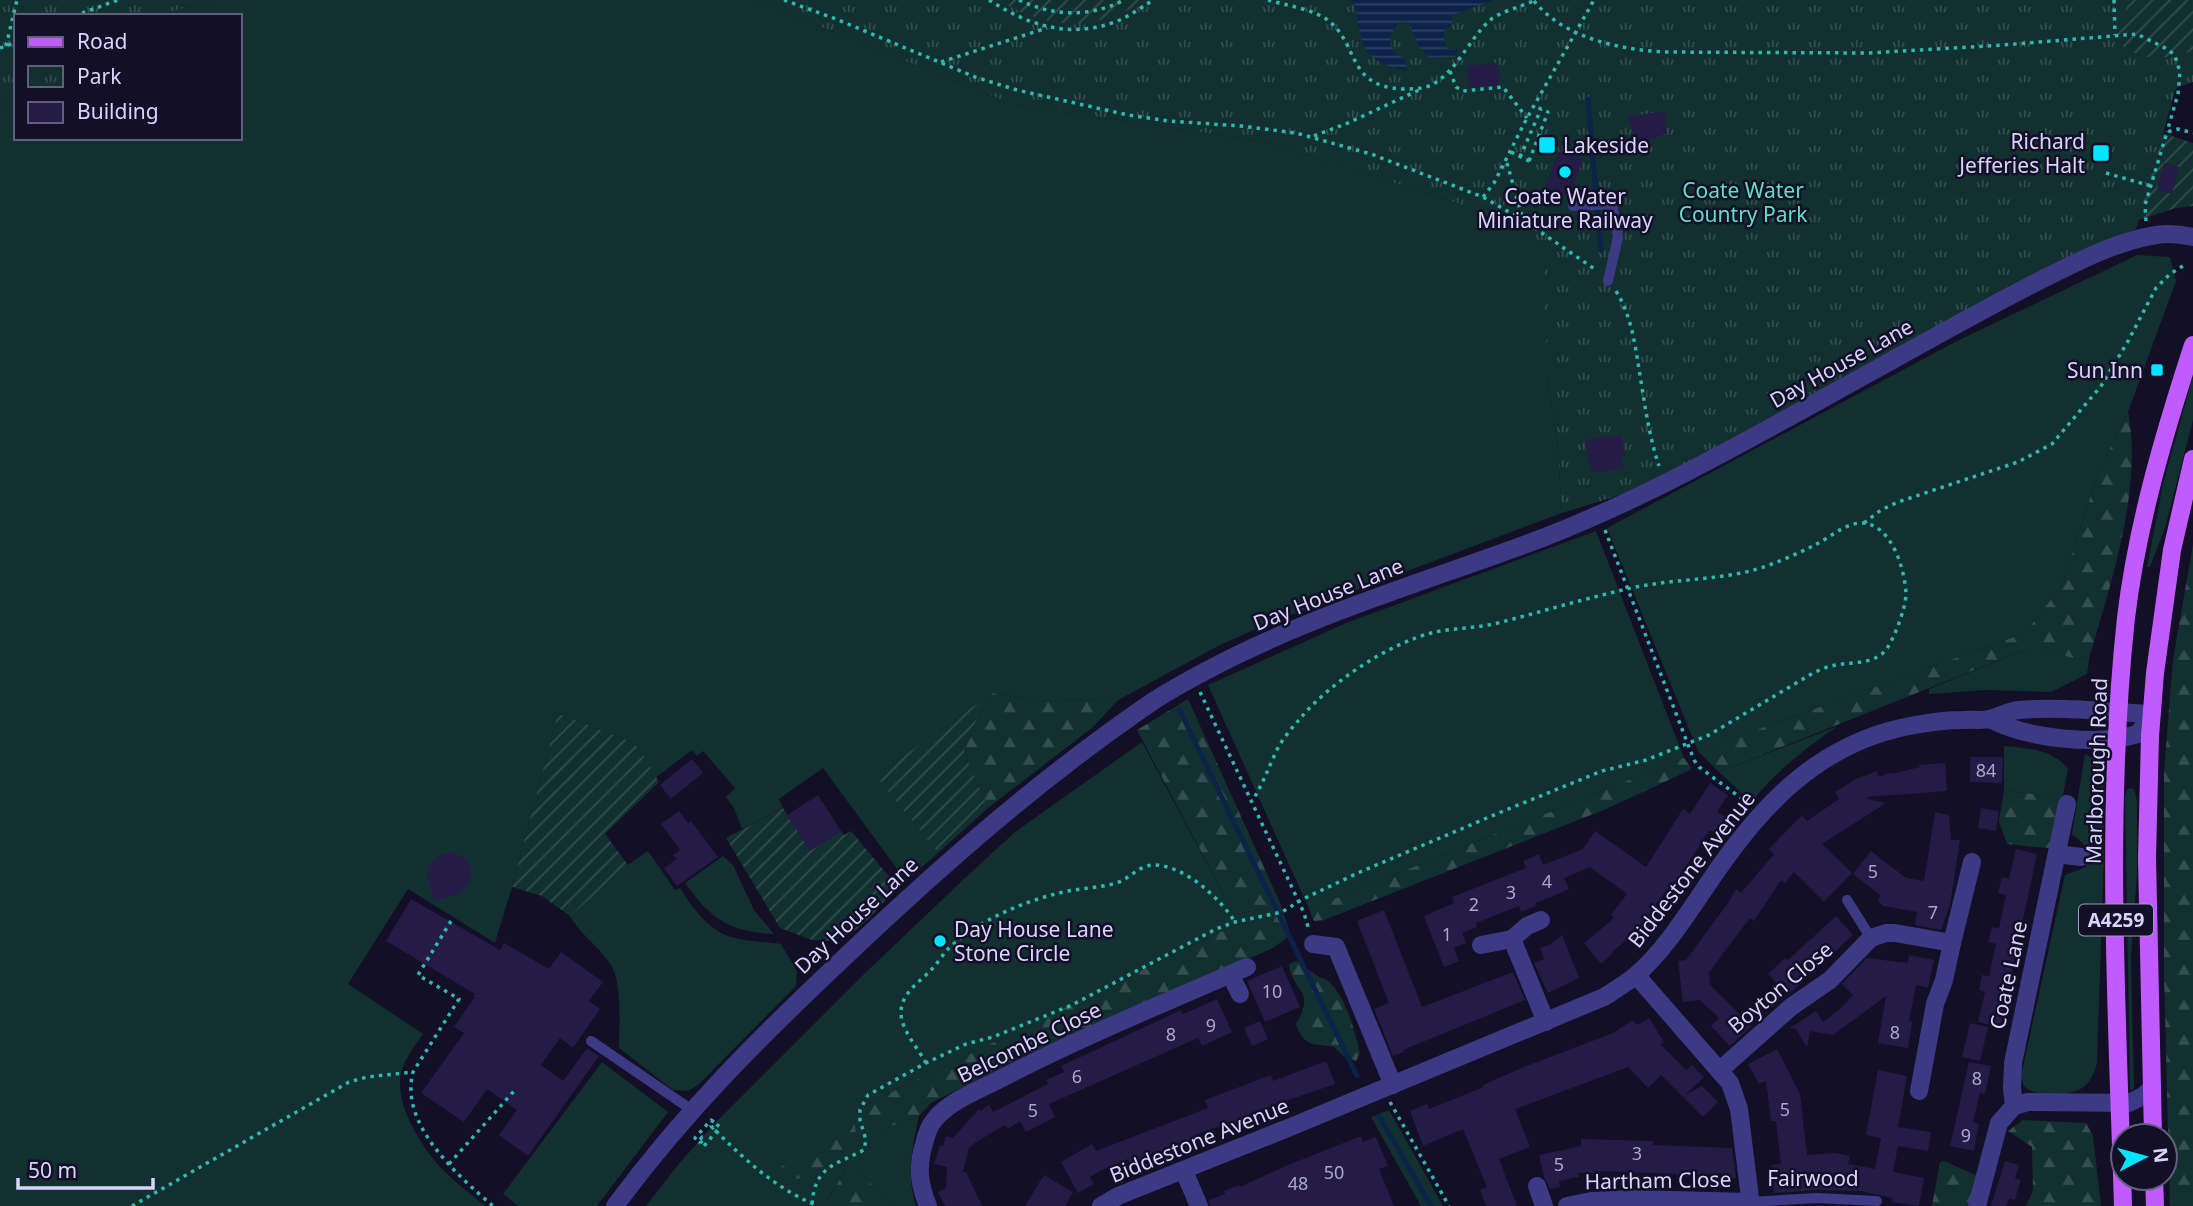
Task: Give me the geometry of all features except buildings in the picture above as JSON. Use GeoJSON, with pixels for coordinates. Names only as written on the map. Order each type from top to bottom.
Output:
{"type":"FeatureCollection","features":[{"type":"Feature","properties":{"kind":"main road","name":"Marlborough Road"},"geometry":{"type":"LineString","coordinates":[[2123,1206],[2116,922],[2118,713],[2136,554],[2156,467],[2193,345]]}},
{"type":"Feature","properties":{"kind":"main road","name":"A4259"},"geometry":{"type":"LineString","coordinates":[[2153,1122],[2147,858],[2152,714],[2172,550],[2193,459]]}},
{"type":"Feature","properties":{"kind":"street","name":"Day House Lane"},"geometry":{"type":"LineString","coordinates":[[615,1206],[692,1110],[764,1034],[913,892],[1043,781],[1161,696],[1269,640],[1600,515],[1664,484],[2049,276],[2105,251],[2150,236],[2178,234],[2193,237]]}},
{"type":"Feature","properties":{"kind":"street","name":"Biddestone Avenue"},"geometry":{"type":"LineString","coordinates":[[1101,1206],[1118,1196],[1604,997],[1636,975],[1654,957],[1761,814],[1779,794],[1807,771],[1856,743],[1914,725],[1948,720],[1990,719],[2000,714],[2022,710],[2152,714]]}},
{"type":"Feature","properties":{"kind":"street"},"geometry":{"type":"LineString","coordinates":[[2117,738],[2138,734],[2152,714]]}},
{"type":"Feature","properties":{"kind":"street","name":"Biddestone Avenue"},"geometry":{"type":"LineString","coordinates":[[1990,719],[2005,726],[2041,735],[2117,738]]}},
{"type":"Feature","properties":{"kind":"street","name":"Coate Lane"},"geometry":{"type":"LineString","coordinates":[[2014,1106],[2013,1063],[2067,804]]}},
{"type":"Feature","properties":{"kind":"street"},"geometry":{"type":"LineString","coordinates":[[2057,854],[2081,857]]}},
{"type":"Feature","properties":{"kind":"street"},"geometry":{"type":"LineString","coordinates":[[1919,1091],[1936,1004],[1972,862]]}},
{"type":"Feature","properties":{"kind":"street"},"geometry":{"type":"LineString","coordinates":[[1481,945],[1512,939],[1527,926],[1541,920]]}},
{"type":"Feature","properties":{"kind":"street"},"geometry":{"type":"LineString","coordinates":[[1871,938],[1895,933],[1952,943]]}},
{"type":"Feature","properties":{"kind":"street"},"geometry":{"type":"LineString","coordinates":[[1311,938],[1339,942],[1388,1087]]}},
{"type":"Feature","properties":{"kind":"street","name":"Boyton Close"},"geometry":{"type":"LineString","coordinates":[[1720,1070],[1791,1007],[1830,980],[1871,938]]}},
{"type":"Feature","properties":{"kind":"street"},"geometry":{"type":"LineString","coordinates":[[1512,939],[1546,1022]]}},
{"type":"Feature","properties":{"kind":"street","name":"Belcombe Close"},"geometry":{"type":"LineString","coordinates":[[928,1206],[919,1181],[920,1158],[927,1132],[934,1120],[944,1111],[1031,1062],[1239,970],[1240,994]]}},
{"type":"Feature","properties":{"kind":"street","name":"Fairwood"},"geometry":{"type":"LineString","coordinates":[[1636,975],[1730,1083],[1739,1109],[1751,1204]]}},
{"type":"Feature","properties":{"kind":"street"},"geometry":{"type":"LineString","coordinates":[[1977,1206],[1999,1123],[2014,1106],[2028,1102],[2120,1103],[2138,1100],[2152,1088]]}},
{"type":"Feature","properties":{"kind":"street"},"geometry":{"type":"LineString","coordinates":[[1184,1171],[1199,1206]]}},
{"type":"Feature","properties":{"kind":"street"},"geometry":{"type":"LineString","coordinates":[[1536,1186],[1544,1206]]}},
{"type":"Feature","properties":{"kind":"street","name":"Hartham Close"},"geometry":{"type":"LineString","coordinates":[[1567,1206],[1591,1201],[1631,1199],[1751,1204]]}},
{"type":"Feature","properties":{"kind":"lane"},"geometry":{"type":"LineString","coordinates":[[1573,206],[1612,204],[1618,237],[1608,281]]}},
{"type":"Feature","properties":{"kind":"lane"},"geometry":{"type":"LineString","coordinates":[[1847,900],[1871,938]]}},
{"type":"Feature","properties":{"kind":"lane"},"geometry":{"type":"LineString","coordinates":[[590,1041],[692,1110]]}},
{"type":"Feature","properties":{"kind":"lane","name":"Fairwood"},"geometry":{"type":"LineString","coordinates":[[1751,1204],[1817,1198],[1877,1201]]}},
{"type":"Feature","properties":{"kind":"path"},"geometry":{"type":"LineString","coordinates":[[6,46],[17,0]]}},
{"type":"Feature","properties":{"kind":"path"},"geometry":{"type":"LineString","coordinates":[[80,14],[118,0]]}},
{"type":"Feature","properties":{"kind":"path"},"geometry":{"type":"LineString","coordinates":[[784,0],[939,63],[1017,90],[1128,115],[1274,129],[1312,136],[1383,158],[1483,197],[1580,258],[1608,281],[1624,304],[1632,326],[1647,421],[1664,484]]}},
{"type":"Feature","properties":{"kind":"path"},"geometry":{"type":"LineString","coordinates":[[989,0],[1013,14],[1062,30],[1110,24],[1154,0]]}},
{"type":"Feature","properties":{"kind":"path"},"geometry":{"type":"LineString","coordinates":[[1018,0],[1038,9],[1060,13],[1091,11],[1124,0]]}},
{"type":"Feature","properties":{"kind":"path"},"geometry":{"type":"LineString","coordinates":[[1268,0],[1327,19],[1359,68],[1378,83],[1394,88],[1423,88]]}},
{"type":"Feature","properties":{"kind":"path"},"geometry":{"type":"LineString","coordinates":[[1312,136],[1348,123],[1433,84],[1450,71],[1490,19],[1534,0],[1552,19],[1575,32],[1633,50],[1870,53],[2137,34],[2169,50],[2175,56],[2180,76],[2178,94],[2145,212],[2150,236]]}},
{"type":"Feature","properties":{"kind":"path"},"geometry":{"type":"LineString","coordinates":[[1483,197],[1506,162],[1527,118],[1594,0]]}},
{"type":"Feature","properties":{"kind":"path"},"geometry":{"type":"LineString","coordinates":[[2114,0],[2115,35]]}},
{"type":"Feature","properties":{"kind":"path"},"geometry":{"type":"LineString","coordinates":[[939,63],[1048,27]]}},
{"type":"Feature","properties":{"kind":"path"},"geometry":{"type":"LineString","coordinates":[[0,48],[14,44]]}},
{"type":"Feature","properties":{"kind":"path"},"geometry":{"type":"LineString","coordinates":[[1450,71],[1456,87],[1463,91],[1503,87],[1527,118]]}},
{"type":"Feature","properties":{"kind":"path"},"geometry":{"type":"LineString","coordinates":[[1511,152],[1530,161],[1549,110],[1534,106]]}},
{"type":"Feature","properties":{"kind":"path"},"geometry":{"type":"LineString","coordinates":[[1520,157],[1541,109]]}},
{"type":"Feature","properties":{"kind":"path"},"geometry":{"type":"LineString","coordinates":[[1532,128],[1541,132]]}},
{"type":"Feature","properties":{"kind":"path"},"geometry":{"type":"LineString","coordinates":[[2166,132],[2178,129],[2193,133]]}},
{"type":"Feature","properties":{"kind":"path"},"geometry":{"type":"LineString","coordinates":[[1506,162],[1523,220]]}},
{"type":"Feature","properties":{"kind":"path"},"geometry":{"type":"LineString","coordinates":[[2106,173],[2151,186]]}},
{"type":"Feature","properties":{"kind":"path"},"geometry":{"type":"LineString","coordinates":[[1252,802],[1264,783],[1280,743],[1300,718],[1341,680],[1381,654],[1415,638],[1436,632],[1493,624],[1627,589],[1755,569],[1815,545],[1853,525],[1864,523],[1881,510],[1898,502],[2018,462],[2052,444],[2101,386],[2156,288],[2170,274],[2186,264]]}},
{"type":"Feature","properties":{"kind":"path"},"geometry":{"type":"LineString","coordinates":[[1600,515],[1693,760],[1761,814]]}},
{"type":"Feature","properties":{"kind":"path"},"geometry":{"type":"LineString","coordinates":[[812,1204],[818,1177],[864,1150],[866,1140],[860,1110],[868,1095],[926,1063],[966,1044],[993,1037],[1072,1005],[1194,939],[1236,922],[1286,911],[1360,872],[1568,784],[1602,771],[1646,760],[1709,736],[1828,666],[1871,660],[1883,653],[1895,633],[1906,596],[1889,538],[1881,530],[1864,523]]}},
{"type":"Feature","properties":{"kind":"path"},"geometry":{"type":"LineString","coordinates":[[1193,678],[1299,902],[1311,938]]}},
{"type":"Feature","properties":{"kind":"path"},"geometry":{"type":"LineString","coordinates":[[926,1063],[902,1021],[903,1000],[948,949],[968,933],[1005,911],[1060,893],[1116,883],[1135,871],[1153,865],[1182,873],[1203,887],[1221,903],[1236,922]]}},
{"type":"Feature","properties":{"kind":"path"},"geometry":{"type":"LineString","coordinates":[[451,921],[418,975],[459,999],[414,1072],[410,1085],[412,1105],[423,1130],[441,1156],[493,1206]]}},
{"type":"Feature","properties":{"kind":"path"},"geometry":{"type":"LineString","coordinates":[[132,1206],[349,1082],[367,1077],[414,1072]]}},
{"type":"Feature","properties":{"kind":"path"},"geometry":{"type":"LineString","coordinates":[[1388,1087],[1449,1206]]}},
{"type":"Feature","properties":{"kind":"path"},"geometry":{"type":"LineString","coordinates":[[449,1164],[514,1091]]}},
{"type":"Feature","properties":{"kind":"path"},"geometry":{"type":"LineString","coordinates":[[711,1120],[714,1122],[711,1126],[713,1128],[716,1124],[720,1127],[716,1131],[704,1146],[700,1143],[704,1139],[702,1137],[699,1141],[695,1138],[711,1120]]}},
{"type":"Feature","properties":{"kind":"path"},"geometry":{"type":"LineString","coordinates":[[716,1131],[759,1170],[786,1190],[818,1206]]}},
{"type":"Feature","properties":{"kind":"green space"},"geometry":{"type":"Polygon","coordinates":[[[0,0],[214,0],[162,14],[14,14],[14,90],[0,110],[0,0]]]}},
{"type":"Feature","properties":{"kind":"green space"},"geometry":{"type":"Polygon","coordinates":[[[214,0],[749,0],[1012,104],[1267,142],[1457,203],[1543,244],[1549,392],[1557,438],[1562,513],[1272,622],[1220,645],[1118,700],[1047,701],[992,693],[877,776],[938,853],[906,881],[823,768],[779,799],[783,808],[742,829],[734,808],[726,797],[735,788],[703,751],[697,756],[692,750],[655,778],[639,748],[629,741],[558,713],[495,943],[408,889],[348,984],[423,1034],[402,1070],[401,1094],[408,1118],[443,1170],[485,1206],[0,1206],[0,110],[14,90],[14,140],[242,140],[242,14],[162,14],[214,0]]]}},
{"type":"Feature","properties":{"kind":"green space","name":"Coate Water Country Park"},"geometry":{"type":"Polygon","coordinates":[[[749,0],[2193,0],[2193,82],[2176,88],[2136,229],[2057,262],[1643,488],[1562,513],[1557,438],[1549,392],[1543,244],[1457,203],[1267,142],[1012,104],[749,0]]]}},
{"type":"Feature","properties":{"kind":"green space"},"geometry":{"type":"Polygon","coordinates":[[[998,0],[1147,0],[1109,17],[1072,23],[1036,17],[998,0]]]}},
{"type":"Feature","properties":{"kind":"green space"},"geometry":{"type":"Polygon","coordinates":[[[2129,0],[2193,0],[2193,51],[2158,59],[2138,55],[2115,42],[2129,0]]]}},
{"type":"Feature","properties":{"kind":"green space"},"geometry":{"type":"Polygon","coordinates":[[[2163,133],[2193,143],[2193,206],[2176,208],[2138,220],[2163,133]]]}},
{"type":"Feature","properties":{"kind":"green space"},"geometry":{"type":"Polygon","coordinates":[[[2137,255],[2170,257],[2176,281],[2128,412],[2098,473],[2062,585],[2025,633],[1698,751],[1607,528],[1957,341],[2137,255]]]}},
{"type":"Feature","properties":{"kind":"green space"},"geometry":{"type":"Polygon","coordinates":[[[2193,376],[2193,420],[2165,528],[2150,567],[2147,567],[2163,484],[2193,376]]]}},
{"type":"Feature","properties":{"kind":"green space"},"geometry":{"type":"Polygon","coordinates":[[[2128,412],[2132,441],[2128,503],[2115,566],[2090,655],[2077,659],[2032,647],[1719,772],[1698,751],[2025,633],[2062,585],[2098,473],[2128,412]]]}},
{"type":"Feature","properties":{"kind":"green space"},"geometry":{"type":"Polygon","coordinates":[[[1596,531],[1684,758],[1309,909],[1208,685],[1346,623],[1596,531]]]}},
{"type":"Feature","properties":{"kind":"green space"},"geometry":{"type":"Polygon","coordinates":[[[2193,544],[2193,1206],[2170,1206],[2170,1192],[2179,1192],[2179,1122],[2168,1122],[2164,975],[2164,772],[2173,660],[2193,544]]]}},
{"type":"Feature","properties":{"kind":"green space"},"geometry":{"type":"Polygon","coordinates":[[[2032,647],[2077,659],[2090,655],[2087,674],[2051,692],[1987,690],[1929,694],[1929,689],[2032,647]]]}},
{"type":"Feature","properties":{"kind":"green space"},"geometry":{"type":"Polygon","coordinates":[[[992,693],[1047,701],[1118,700],[1093,727],[988,808],[964,752],[974,725],[992,693]]]}},
{"type":"Feature","properties":{"kind":"green space"},"geometry":{"type":"Polygon","coordinates":[[[992,693],[974,725],[964,752],[988,808],[938,853],[876,776],[992,693]]]}},
{"type":"Feature","properties":{"kind":"green space"},"geometry":{"type":"Polygon","coordinates":[[[1188,699],[1281,906],[1234,914],[1137,730],[1188,699]]]}},
{"type":"Feature","properties":{"kind":"green space"},"geometry":{"type":"Polygon","coordinates":[[[558,713],[629,741],[639,748],[659,782],[605,834],[628,865],[570,916],[542,896],[512,887],[558,713]]]}},
{"type":"Feature","properties":{"kind":"green space"},"geometry":{"type":"Polygon","coordinates":[[[1838,726],[1792,761],[1751,802],[1719,772],[1838,726]]]}},
{"type":"Feature","properties":{"kind":"green space"},"geometry":{"type":"Polygon","coordinates":[[[1142,742],[1234,914],[1281,906],[1283,913],[1233,926],[863,1106],[876,1132],[919,1116],[912,1150],[911,1172],[916,1206],[892,1206],[857,1169],[846,1169],[828,1198],[838,1206],[646,1206],[716,1122],[966,877],[1015,832],[1142,742]]]}},
{"type":"Feature","properties":{"kind":"green space"},"geometry":{"type":"Polygon","coordinates":[[[2004,746],[2047,753],[2062,762],[2068,769],[2062,800],[2004,791],[2004,746]]]}},
{"type":"Feature","properties":{"kind":"green space"},"geometry":{"type":"Polygon","coordinates":[[[2085,754],[2099,762],[2103,770],[2104,852],[2097,1063],[2091,1078],[2079,1090],[2043,1094],[2025,1087],[2021,1076],[2065,875],[2086,867],[2089,849],[2072,834],[2085,754]]]}},
{"type":"Feature","properties":{"kind":"green space"},"geometry":{"type":"Polygon","coordinates":[[[1684,758],[1691,768],[1688,771],[1606,809],[1324,920],[1314,921],[1309,909],[1684,758]]]}},
{"type":"Feature","properties":{"kind":"green space"},"geometry":{"type":"Polygon","coordinates":[[[2130,788],[2134,789],[2137,801],[2137,874],[2131,957],[2132,1091],[2125,795],[2130,788]]]}},
{"type":"Feature","properties":{"kind":"green space"},"geometry":{"type":"Polygon","coordinates":[[[2004,791],[2062,800],[2057,841],[2048,848],[2007,844],[1999,821],[2004,791]]]}},
{"type":"Feature","properties":{"kind":"green space"},"geometry":{"type":"Polygon","coordinates":[[[783,808],[810,850],[841,831],[844,835],[851,831],[897,886],[870,918],[843,937],[829,941],[812,940],[780,928],[726,838],[783,808]]]}},
{"type":"Feature","properties":{"kind":"green space"},"geometry":{"type":"Polygon","coordinates":[[[648,851],[675,890],[680,888],[695,910],[715,929],[743,940],[781,944],[797,971],[796,986],[698,1085],[688,1091],[673,1090],[619,1048],[619,1003],[613,970],[570,916],[620,870],[648,851]]]}},
{"type":"Feature","properties":{"kind":"green space"},"geometry":{"type":"Polygon","coordinates":[[[723,856],[733,865],[754,910],[774,934],[745,930],[722,921],[704,906],[685,883],[723,856]]]}},
{"type":"Feature","properties":{"kind":"green space"},"geometry":{"type":"Polygon","coordinates":[[[1283,913],[1289,929],[1287,938],[1271,949],[1018,1059],[931,1103],[919,1116],[876,1132],[867,1131],[862,1119],[863,1106],[1233,926],[1283,913]]]}},
{"type":"Feature","properties":{"kind":"green space"},"geometry":{"type":"Polygon","coordinates":[[[1296,961],[1328,981],[1341,997],[1360,1053],[1356,1061],[1342,1055],[1334,1047],[1306,1041],[1299,1032],[1296,1024],[1302,1013],[1304,997],[1289,964],[1296,961]]]}},
{"type":"Feature","properties":{"kind":"green space"},"geometry":{"type":"Polygon","coordinates":[[[602,1062],[668,1112],[597,1206],[518,1206],[503,1194],[602,1062]]]}},
{"type":"Feature","properties":{"kind":"green space"},"geometry":{"type":"Polygon","coordinates":[[[1389,1110],[1443,1206],[1421,1206],[1371,1117],[1389,1110]]]}},
{"type":"Feature","properties":{"kind":"green space"},"geometry":{"type":"Polygon","coordinates":[[[852,1111],[856,1133],[852,1144],[819,1172],[797,1179],[780,1168],[852,1111]]]}},
{"type":"Feature","properties":{"kind":"green space"},"geometry":{"type":"Polygon","coordinates":[[[2023,1120],[2086,1123],[2093,1136],[2101,1206],[2026,1206],[2033,1190],[2032,1147],[2008,1131],[2023,1120]]]}},
{"type":"Feature","properties":{"kind":"green space"},"geometry":{"type":"Polygon","coordinates":[[[1944,1161],[1978,1176],[1970,1206],[1932,1206],[1940,1162],[1944,1161]]]}},
{"type":"Feature","properties":{"kind":"green space"},"geometry":{"type":"Polygon","coordinates":[[[846,1169],[857,1169],[892,1206],[838,1206],[828,1199],[846,1169]]]}},
{"type":"Feature","properties":{"kind":"water"},"geometry":{"type":"Polygon","coordinates":[[[1348,0],[1494,0],[1452,15],[1452,25],[1445,29],[1443,38],[1448,49],[1459,49],[1455,57],[1430,58],[1419,47],[1409,23],[1399,22],[1390,42],[1394,51],[1405,59],[1407,70],[1404,71],[1377,60],[1365,48],[1354,2],[1348,0]]]}},
{"type":"Feature","properties":{"kind":"waterway"},"geometry":{"type":"LineString","coordinates":[[1588,99],[1601,250]]}},
{"type":"Feature","properties":{"kind":"waterway"},"geometry":{"type":"LineString","coordinates":[[1179,709],[1357,1076]]}},
{"type":"Feature","properties":{"kind":"waterway"},"geometry":{"type":"LineString","coordinates":[[1379,1116],[1431,1206]]}},
{"type":"Feature","properties":{"kind":"place","name":"Lakeside"},"geometry":{"type":"Point","coordinates":[1547,145]}},
{"type":"Feature","properties":{"kind":"place","name":"Richard Jefferies Halt"},"geometry":{"type":"Point","coordinates":[2101,153]}},
{"type":"Feature","properties":{"kind":"place","name":"Coate Water Miniature Railway"},"geometry":{"type":"Point","coordinates":[1565,172]}},
{"type":"Feature","properties":{"kind":"place","name":"Sun Inn"},"geometry":{"type":"Point","coordinates":[2157,370]}},
{"type":"Feature","properties":{"kind":"place","name":"Day House Lane Stone Circle"},"geometry":{"type":"Point","coordinates":[940,941]}}]}
